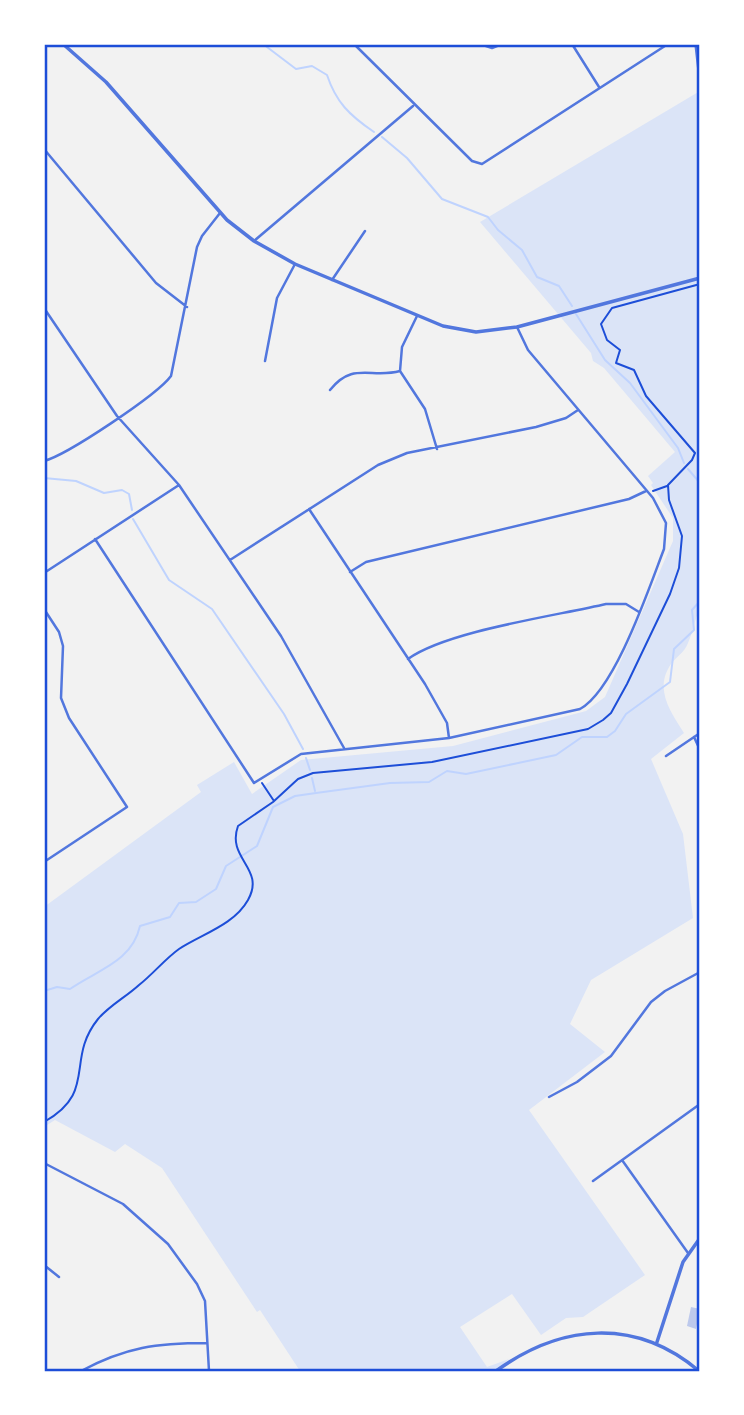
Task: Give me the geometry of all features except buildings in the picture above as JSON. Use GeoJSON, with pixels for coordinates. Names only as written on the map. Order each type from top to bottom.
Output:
{"type":"FeatureCollection","features":[{"type":"Feature","properties":{"kind":"street"},"geometry":{"type":"LineString","coordinates":[[63,44],[106,82],[220,213],[254,241],[295,264],[416,316],[460,331],[517,327],[700,278]]}},
{"type":"Feature","properties":{"kind":"street"},"geometry":{"type":"LineString","coordinates":[[354,44],[413,106],[472,161],[482,164],[667,44]]}},
{"type":"Feature","properties":{"kind":"street"},"geometry":{"type":"LineString","coordinates":[[480,44],[492,48],[502,44]]}},
{"type":"Feature","properties":{"kind":"street"},"geometry":{"type":"LineString","coordinates":[[572,44],[599,87]]}},
{"type":"Feature","properties":{"kind":"street"},"geometry":{"type":"LineString","coordinates":[[696,44],[700,79]]}},
{"type":"Feature","properties":{"kind":"street"},"geometry":{"type":"LineString","coordinates":[[254,241],[413,106]]}},
{"type":"Feature","properties":{"kind":"street"},"geometry":{"type":"LineString","coordinates":[[44,149],[156,283],[187,307]]}},
{"type":"Feature","properties":{"kind":"street"},"geometry":{"type":"LineString","coordinates":[[44,461],[88,439],[117,416],[161,388],[171,376],[197,247],[220,213]]}},
{"type":"Feature","properties":{"kind":"street"},"geometry":{"type":"LineString","coordinates":[[332,280],[365,231]]}},
{"type":"Feature","properties":{"kind":"street"},"geometry":{"type":"LineString","coordinates":[[265,361],[277,298],[295,264]]}},
{"type":"Feature","properties":{"kind":"street"},"geometry":{"type":"LineString","coordinates":[[44,308],[117,416],[179,485],[281,636],[344,748]]}},
{"type":"Feature","properties":{"kind":"street"},"geometry":{"type":"LineString","coordinates":[[416,316],[402,347],[400,371],[425,408],[437,449]]}},
{"type":"Feature","properties":{"kind":"street"},"geometry":{"type":"LineString","coordinates":[[95,538],[254,783],[301,754],[449,738],[557,715],[591,703],[607,681],[639,612],[667,540],[662,514],[648,492],[528,350],[517,327]]}},
{"type":"Feature","properties":{"kind":"street"},"geometry":{"type":"LineString","coordinates":[[330,390],[340,378],[351,373],[390,374],[400,371]]}},
{"type":"Feature","properties":{"kind":"street"},"geometry":{"type":"LineString","coordinates":[[230,560],[377,465],[407,453],[536,427],[566,418],[578,410]]}},
{"type":"Feature","properties":{"kind":"street"},"geometry":{"type":"LineString","coordinates":[[44,573],[179,485]]}},
{"type":"Feature","properties":{"kind":"street"},"geometry":{"type":"LineString","coordinates":[[350,572],[366,562],[629,499],[648,492]]}},
{"type":"Feature","properties":{"kind":"street"},"geometry":{"type":"LineString","coordinates":[[309,509],[441,711],[449,738]]}},
{"type":"Feature","properties":{"kind":"street"},"geometry":{"type":"LineString","coordinates":[[408,659],[426,648],[461,638],[606,604],[626,604],[639,612]]}},
{"type":"Feature","properties":{"kind":"street"},"geometry":{"type":"LineString","coordinates":[[44,609],[59,632],[63,646],[61,698],[69,718],[127,807],[44,862]]}},
{"type":"Feature","properties":{"kind":"street"},"geometry":{"type":"LineString","coordinates":[[666,756],[700,733]]}},
{"type":"Feature","properties":{"kind":"street"},"geometry":{"type":"LineString","coordinates":[[694,737],[700,750]]}},
{"type":"Feature","properties":{"kind":"street"},"geometry":{"type":"LineString","coordinates":[[44,852],[48,859]]}},
{"type":"Feature","properties":{"kind":"street"},"geometry":{"type":"LineString","coordinates":[[549,1097],[577,1082],[611,1056],[658,996],[700,972]]}},
{"type":"Feature","properties":{"kind":"street"},"geometry":{"type":"LineString","coordinates":[[593,1181],[700,1104]]}},
{"type":"Feature","properties":{"kind":"street"},"geometry":{"type":"LineString","coordinates":[[622,1160],[688,1253]]}},
{"type":"Feature","properties":{"kind":"street"},"geometry":{"type":"LineString","coordinates":[[44,1163],[123,1204],[168,1244],[197,1284],[205,1301],[209,1371]]}},
{"type":"Feature","properties":{"kind":"street"},"geometry":{"type":"LineString","coordinates":[[44,1173],[48,1167]]}},
{"type":"Feature","properties":{"kind":"street"},"geometry":{"type":"LineString","coordinates":[[657,1342],[688,1253],[700,1238]]}},
{"type":"Feature","properties":{"kind":"street"},"geometry":{"type":"LineString","coordinates":[[44,1265],[59,1277]]}},
{"type":"Feature","properties":{"kind":"street"},"geometry":{"type":"LineString","coordinates":[[496,1371],[536,1346],[575,1335],[605,1333],[657,1342],[699,1371]]}},
{"type":"Feature","properties":{"kind":"street"},"geometry":{"type":"LineString","coordinates":[[81,1371],[110,1356],[139,1346],[207,1343]]}},
{"type":"Feature","properties":{"kind":"path"},"geometry":{"type":"LineString","coordinates":[[648,492],[668,485],[692,460],[694,449],[646,396],[634,370],[616,363],[620,351],[607,340],[601,324],[611,307],[700,284]]}},
{"type":"Feature","properties":{"kind":"path"},"geometry":{"type":"LineString","coordinates":[[44,1122],[65,1109],[73,1100],[84,1038],[99,1019],[178,950],[231,919],[242,908],[254,887],[250,869],[235,847],[238,826],[274,801],[298,779],[313,773],[432,762],[576,732],[603,720],[611,713],[670,594],[678,568],[682,536],[669,500],[668,485]]}},
{"type":"Feature","properties":{"kind":"path"},"geometry":{"type":"LineString","coordinates":[[259,779],[274,801]]}},
{"type":"Feature","properties":{"kind":"shaded area"},"geometry":{"type":"Polygon","coordinates":[[[700,91],[700,607],[686,646],[671,664],[664,682],[666,700],[684,733],[651,759],[683,834],[693,918],[591,980],[570,1024],[605,1052],[529,1110],[645,1275],[583,1317],[566,1318],[541,1335],[512,1294],[460,1327],[487,1367],[509,1359],[495,1371],[300,1371],[260,1310],[257,1312],[162,1168],[125,1144],[115,1152],[55,1120],[44,1127],[44,907],[201,792],[197,785],[234,762],[252,794],[301,760],[453,746],[586,711],[605,697],[673,541],[673,518],[648,476],[675,452],[604,368],[593,361],[591,353],[480,222],[700,91]]]}},
{"type":"Feature","properties":{"kind":"waterway"},"geometry":{"type":"LineString","coordinates":[[263,44],[296,69],[312,66],[327,75],[344,107],[374,132]]}},
{"type":"Feature","properties":{"kind":"waterway"},"geometry":{"type":"LineString","coordinates":[[382,137],[407,158],[442,199],[488,217],[498,230],[522,250],[537,277],[559,286],[572,306]]}},
{"type":"Feature","properties":{"kind":"waterway"},"geometry":{"type":"LineString","coordinates":[[576,314],[605,360],[630,383],[678,448],[684,463]]}},
{"type":"Feature","properties":{"kind":"waterway"},"geometry":{"type":"LineString","coordinates":[[688,469],[700,483]]}},
{"type":"Feature","properties":{"kind":"waterway"},"geometry":{"type":"LineString","coordinates":[[44,478],[76,481],[104,493],[122,490],[129,494],[132,510]]}},
{"type":"Feature","properties":{"kind":"waterway"},"geometry":{"type":"LineString","coordinates":[[133,519],[169,580],[212,609],[284,714],[303,749]]}},
{"type":"Feature","properties":{"kind":"waterway"},"geometry":{"type":"LineString","coordinates":[[44,991],[57,987],[70,989],[121,957],[136,938],[140,926],[170,917],[179,903],[196,902],[216,889],[226,866],[257,846],[273,807],[295,796],[390,783],[429,782],[447,771],[466,774],[556,755],[582,737],[607,737],[615,731],[626,714],[670,682],[674,649],[694,630],[692,610],[700,601]]}},
{"type":"Feature","properties":{"kind":"waterway"},"geometry":{"type":"LineString","coordinates":[[306,758],[310,770]]}},
{"type":"Feature","properties":{"kind":"waterway"},"geometry":{"type":"LineString","coordinates":[[312,778],[315,791]]}}]}
